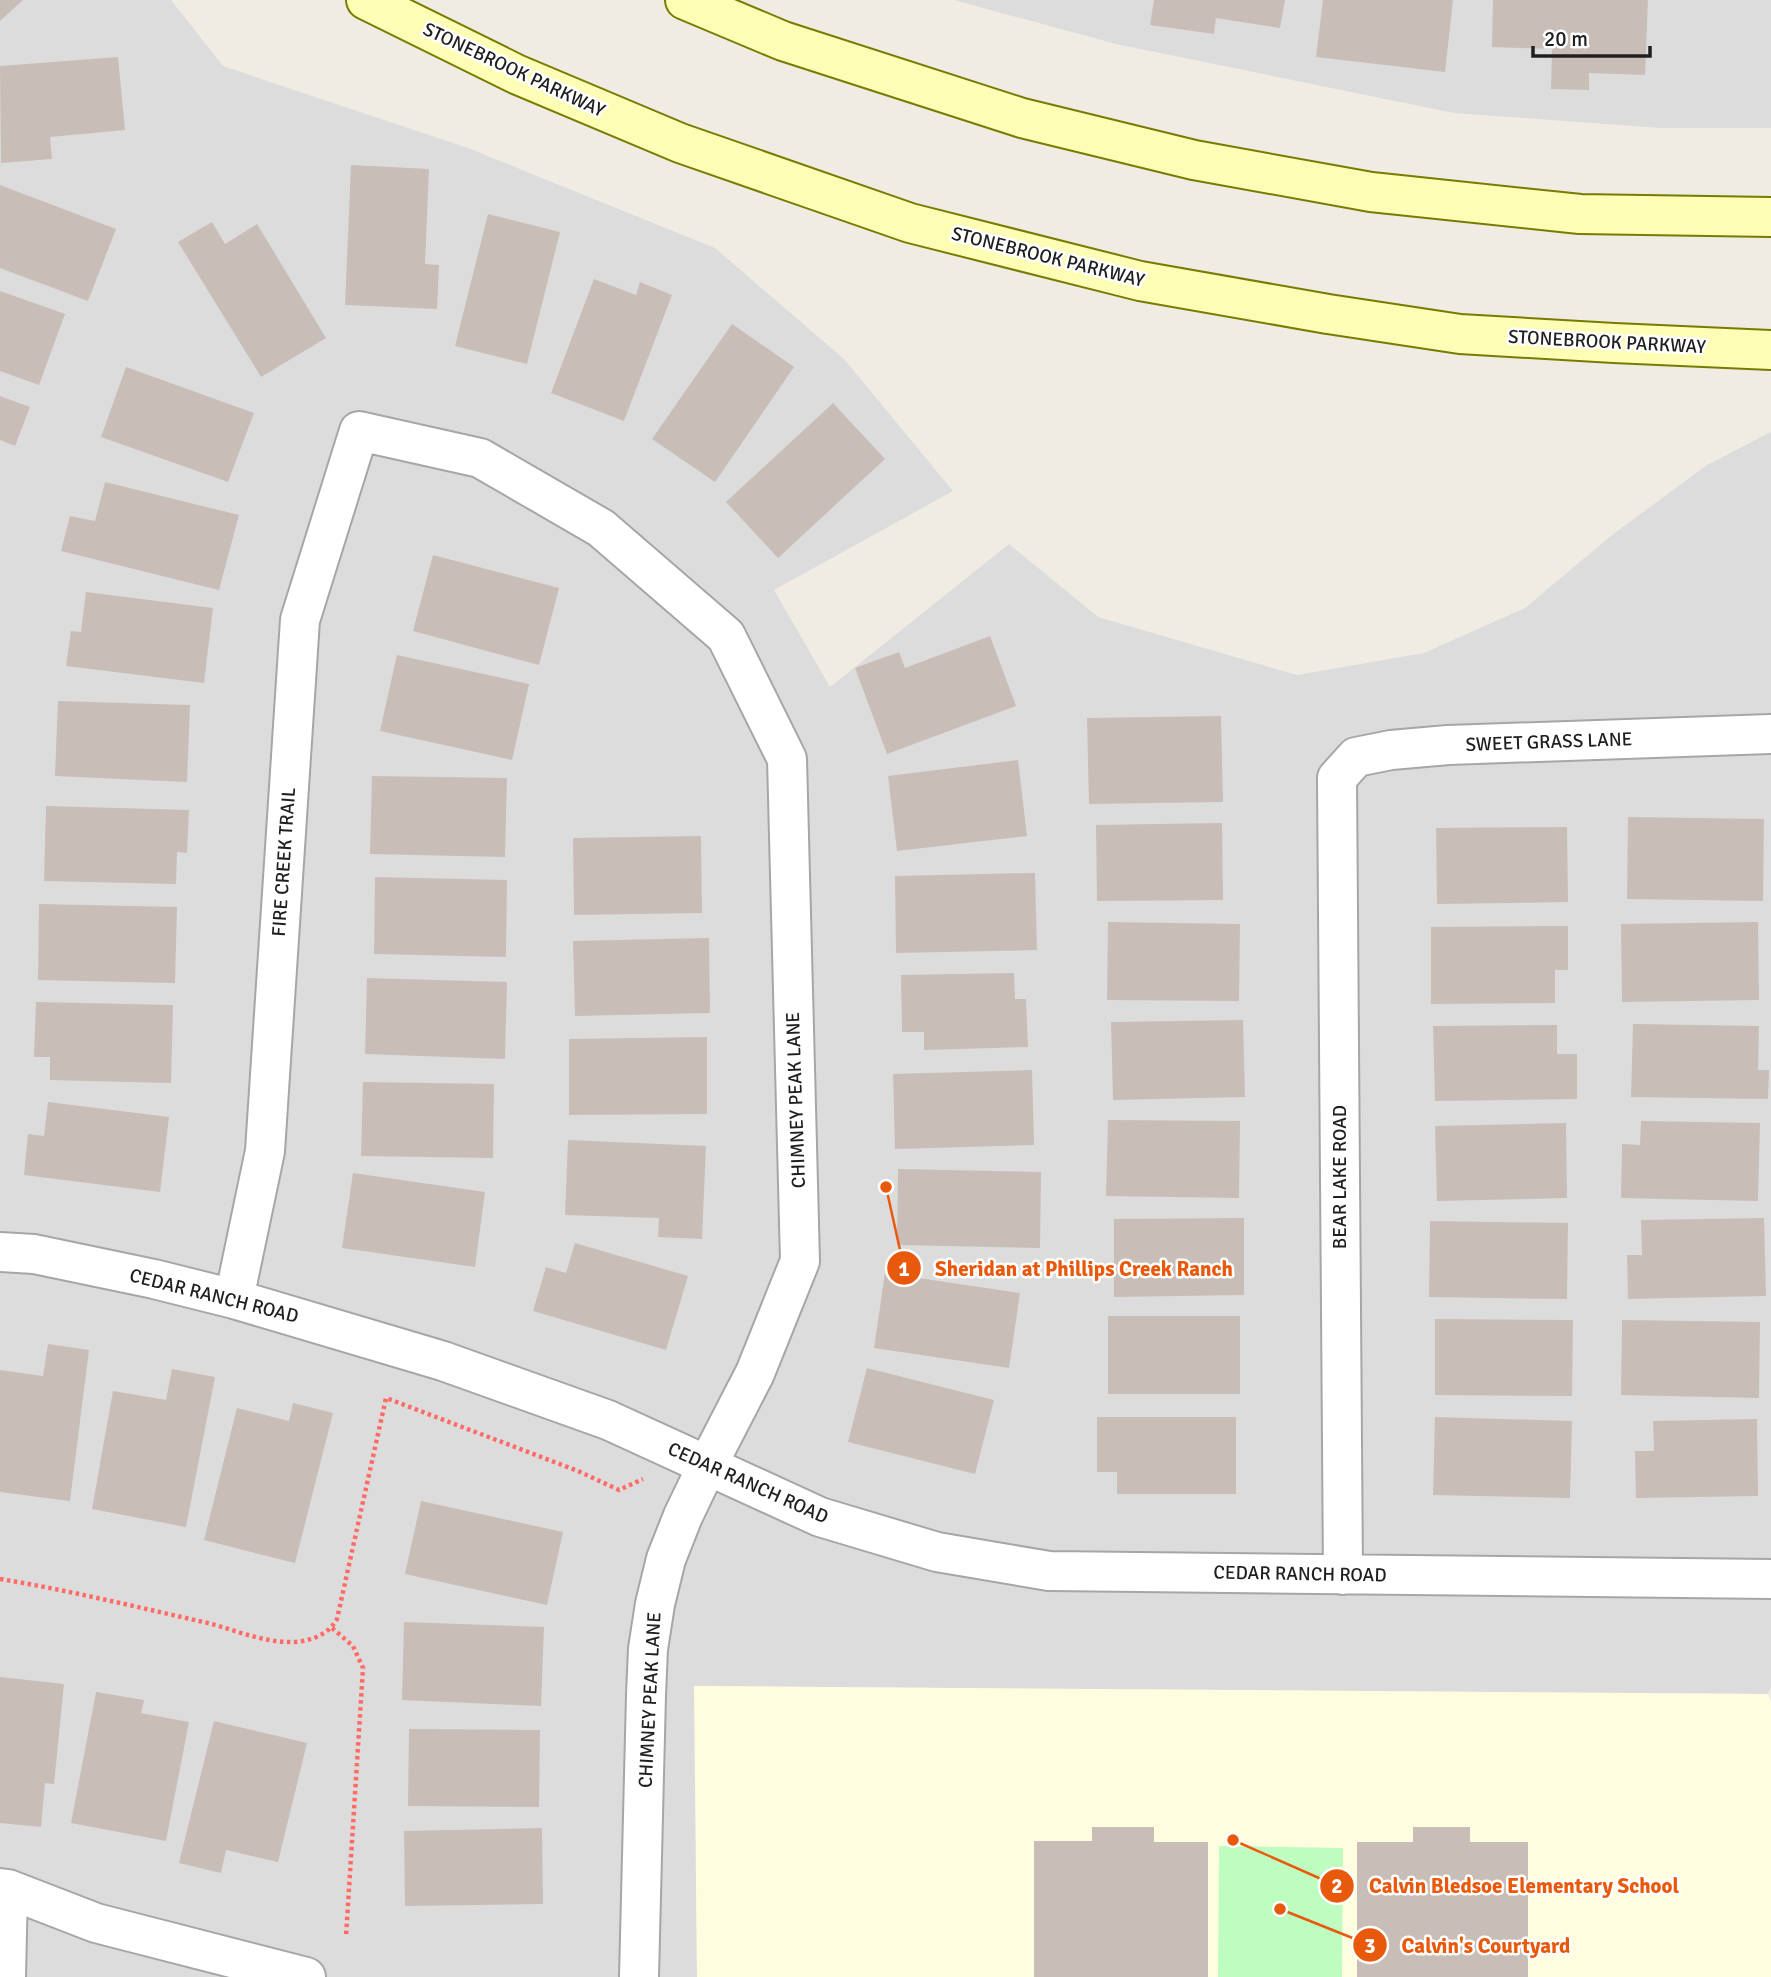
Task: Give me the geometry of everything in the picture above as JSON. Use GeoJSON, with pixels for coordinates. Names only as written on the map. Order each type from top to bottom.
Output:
{"type":"FeatureCollection","features":[{"type":"Feature","properties":{"kind":"main road","name":"STONEBROOK PARKWAY"},"geometry":{"type":"LineString","coordinates":[[366,0],[516,74],[680,143],[909,223],[1140,281],[1460,334],[1771,350]]}},
{"type":"Feature","properties":{"kind":"main road"},"geometry":{"type":"LineString","coordinates":[[685,0],[783,41],[1022,118],[1194,160],[1371,191],[1580,214],[1771,217]]}},
{"type":"Feature","properties":{"kind":"street","name":"FIRE CREEK TRAIL"},"geometry":{"type":"LineString","coordinates":[[234,1299],[265,1151],[300,620],[359,432]]}},
{"type":"Feature","properties":{"kind":"street","name":"CHIMNEY PEAK LANE"},"geometry":{"type":"LineString","coordinates":[[359,432],[480,458],[601,528],[726,636],[787,759],[800,1261],[755,1373],[683,1516],[666,1559],[655,1604],[648,1650],[639,1977]]}},
{"type":"Feature","properties":{"kind":"street","name":"SWEET GRASS LANE"},"geometry":{"type":"LineString","coordinates":[[1337,778],[1356,757],[1391,750],[1448,745],[1771,734]]}},
{"type":"Feature","properties":{"kind":"street","name":"BEAR LAKE ROAD"},"geometry":{"type":"LineString","coordinates":[[1337,778],[1343,1575]]}},
{"type":"Feature","properties":{"kind":"street","name":"CEDAR RANCH ROAD"},"geometry":{"type":"LineString","coordinates":[[0,1252],[47,1257],[154,1279],[234,1299],[443,1361],[608,1420],[820,1517],[937,1552],[1049,1571],[1771,1579]]}},
{"type":"Feature","properties":{"kind":"street"},"geometry":{"type":"LineString","coordinates":[[6,1977],[4,1889],[96,1923],[306,1977]]}},
{"type":"Feature","properties":{"kind":"path"},"geometry":{"type":"LineString","coordinates":[[0,1579],[203,1621],[245,1634],[287,1642],[308,1641],[332,1628],[337,1619],[386,1398],[578,1471],[619,1490],[643,1479]]}},
{"type":"Feature","properties":{"kind":"path"},"geometry":{"type":"LineString","coordinates":[[332,1628],[353,1646],[363,1668],[346,1936]]}},
{"type":"Feature","properties":{"kind":"shaded area"},"geometry":{"type":"Polygon","coordinates":[[[0,0],[171,0],[223,66],[468,148],[715,248],[844,359],[953,491],[774,590],[830,687],[1009,544],[1098,617],[1297,675],[1424,653],[1525,608],[1612,535],[1707,465],[1771,432],[1771,1687],[1768,1694],[695,1686],[697,1977],[0,1977],[0,0]]]}},
{"type":"Feature","properties":{"kind":"shaded area"},"geometry":{"type":"Polygon","coordinates":[[[954,0],[1771,0],[1771,128],[1660,128],[1454,113],[1116,44],[954,0]]]}},
{"type":"Feature","properties":{"kind":"shaded area"},"geometry":{"type":"Polygon","coordinates":[[[694,1686],[1768,1694],[1771,1703],[1771,1977],[697,1977],[694,1686]]]}},
{"type":"Feature","properties":{"kind":"green space"},"geometry":{"type":"Polygon","coordinates":[[[1219,1846],[1343,1848],[1342,1977],[1218,1977],[1219,1846]]]}},
{"type":"Feature","properties":{"kind":"building"},"geometry":{"type":"Polygon","coordinates":[[[0,0],[23,0],[0,21],[0,0]]]}},
{"type":"Feature","properties":{"kind":"building"},"geometry":{"type":"Polygon","coordinates":[[[1154,0],[1285,0],[1280,28],[1216,18],[1214,34],[1150,25],[1154,0]]]}},
{"type":"Feature","properties":{"kind":"building"},"geometry":{"type":"Polygon","coordinates":[[[1323,0],[1453,0],[1445,72],[1316,57],[1323,0]]]}},
{"type":"Feature","properties":{"kind":"building"},"geometry":{"type":"Polygon","coordinates":[[[1493,0],[1648,0],[1645,75],[1589,73],[1589,90],[1551,89],[1552,49],[1492,47],[1493,0]]]}},
{"type":"Feature","properties":{"kind":"building"},"geometry":{"type":"Polygon","coordinates":[[[118,57],[125,130],[50,137],[52,159],[1,163],[0,66],[118,57]]]}},
{"type":"Feature","properties":{"kind":"building"},"geometry":{"type":"Polygon","coordinates":[[[351,165],[429,169],[425,264],[439,265],[437,309],[345,305],[351,165]]]}},
{"type":"Feature","properties":{"kind":"building"},"geometry":{"type":"Polygon","coordinates":[[[0,185],[116,229],[88,301],[0,268],[0,185]]]}},
{"type":"Feature","properties":{"kind":"building"},"geometry":{"type":"Polygon","coordinates":[[[488,214],[560,232],[527,364],[455,346],[488,214]]]}},
{"type":"Feature","properties":{"kind":"building"},"geometry":{"type":"Polygon","coordinates":[[[212,222],[225,244],[257,224],[326,338],[261,377],[178,242],[212,222]]]}},
{"type":"Feature","properties":{"kind":"building"},"geometry":{"type":"Polygon","coordinates":[[[594,279],[636,295],[640,282],[672,295],[624,421],[551,393],[594,279]]]}},
{"type":"Feature","properties":{"kind":"building"},"geometry":{"type":"Polygon","coordinates":[[[0,291],[65,314],[39,385],[0,371],[0,291]]]}},
{"type":"Feature","properties":{"kind":"building"},"geometry":{"type":"Polygon","coordinates":[[[732,324],[794,367],[715,482],[652,439],[732,324]]]}},
{"type":"Feature","properties":{"kind":"building"},"geometry":{"type":"Polygon","coordinates":[[[126,367],[254,413],[228,482],[101,437],[126,367]]]}},
{"type":"Feature","properties":{"kind":"building"},"geometry":{"type":"Polygon","coordinates":[[[0,396],[30,407],[15,446],[0,440],[0,396]]]}},
{"type":"Feature","properties":{"kind":"building"},"geometry":{"type":"Polygon","coordinates":[[[833,403],[885,459],[778,558],[726,502],[833,403]]]}},
{"type":"Feature","properties":{"kind":"building"},"geometry":{"type":"Polygon","coordinates":[[[105,482],[239,515],[219,590],[61,551],[70,516],[95,521],[105,482]]]}},
{"type":"Feature","properties":{"kind":"building"},"geometry":{"type":"Polygon","coordinates":[[[433,555],[559,588],[539,665],[413,631],[433,555]]]}},
{"type":"Feature","properties":{"kind":"building"},"geometry":{"type":"Polygon","coordinates":[[[86,592],[213,608],[204,683],[66,666],[71,631],[81,632],[86,592]]]}},
{"type":"Feature","properties":{"kind":"building"},"geometry":{"type":"Polygon","coordinates":[[[990,636],[1016,706],[887,754],[855,668],[899,652],[905,668],[990,636]]]}},
{"type":"Feature","properties":{"kind":"building"},"geometry":{"type":"Polygon","coordinates":[[[397,655],[529,684],[512,760],[380,731],[397,655]]]}},
{"type":"Feature","properties":{"kind":"building"},"geometry":{"type":"Polygon","coordinates":[[[58,701],[190,705],[187,782],[55,776],[58,701]]]}},
{"type":"Feature","properties":{"kind":"building"},"geometry":{"type":"Polygon","coordinates":[[[1221,716],[1223,802],[1089,804],[1087,718],[1221,716]]]}},
{"type":"Feature","properties":{"kind":"building"},"geometry":{"type":"Polygon","coordinates":[[[1018,760],[1027,836],[897,851],[888,776],[1018,760]]]}},
{"type":"Feature","properties":{"kind":"building"},"geometry":{"type":"Polygon","coordinates":[[[372,776],[507,778],[505,857],[370,854],[372,776]]]}},
{"type":"Feature","properties":{"kind":"building"},"geometry":{"type":"Polygon","coordinates":[[[46,806],[189,810],[187,853],[177,852],[176,884],[44,881],[46,806]]]}},
{"type":"Feature","properties":{"kind":"building"},"geometry":{"type":"Polygon","coordinates":[[[1628,817],[1764,819],[1763,901],[1627,899],[1628,817]]]}},
{"type":"Feature","properties":{"kind":"building"},"geometry":{"type":"Polygon","coordinates":[[[1222,823],[1223,900],[1097,901],[1096,825],[1222,823]]]}},
{"type":"Feature","properties":{"kind":"building"},"geometry":{"type":"Polygon","coordinates":[[[1567,827],[1568,902],[1437,904],[1436,828],[1567,827]]]}},
{"type":"Feature","properties":{"kind":"building"},"geometry":{"type":"Polygon","coordinates":[[[701,836],[702,913],[574,915],[573,838],[701,836]]]}},
{"type":"Feature","properties":{"kind":"building"},"geometry":{"type":"Polygon","coordinates":[[[1035,873],[1037,950],[896,953],[895,876],[1035,873]]]}},
{"type":"Feature","properties":{"kind":"building"},"geometry":{"type":"Polygon","coordinates":[[[375,877],[507,880],[506,957],[374,954],[375,877]]]}},
{"type":"Feature","properties":{"kind":"building"},"geometry":{"type":"Polygon","coordinates":[[[39,904],[177,907],[175,983],[38,980],[39,904]]]}},
{"type":"Feature","properties":{"kind":"building"},"geometry":{"type":"Polygon","coordinates":[[[1108,922],[1240,924],[1239,1001],[1107,1000],[1108,922]]]}},
{"type":"Feature","properties":{"kind":"building"},"geometry":{"type":"Polygon","coordinates":[[[1758,922],[1759,1000],[1622,1002],[1621,924],[1758,922]]]}},
{"type":"Feature","properties":{"kind":"building"},"geometry":{"type":"Polygon","coordinates":[[[1568,926],[1568,970],[1555,970],[1555,1003],[1431,1004],[1431,927],[1568,926]]]}},
{"type":"Feature","properties":{"kind":"building"},"geometry":{"type":"Polygon","coordinates":[[[709,938],[710,1013],[575,1016],[573,941],[709,938]]]}},
{"type":"Feature","properties":{"kind":"building"},"geometry":{"type":"Polygon","coordinates":[[[1014,973],[1015,999],[1026,999],[1028,1047],[924,1050],[924,1032],[902,1032],[901,975],[1014,973]]]}},
{"type":"Feature","properties":{"kind":"building"},"geometry":{"type":"Polygon","coordinates":[[[367,978],[507,982],[505,1059],[365,1054],[367,978]]]}},
{"type":"Feature","properties":{"kind":"building"},"geometry":{"type":"Polygon","coordinates":[[[36,1002],[173,1005],[171,1083],[50,1080],[50,1057],[34,1057],[36,1002]]]}},
{"type":"Feature","properties":{"kind":"building"},"geometry":{"type":"Polygon","coordinates":[[[1243,1020],[1245,1097],[1113,1100],[1111,1022],[1243,1020]]]}},
{"type":"Feature","properties":{"kind":"building"},"geometry":{"type":"Polygon","coordinates":[[[1633,1024],[1759,1026],[1758,1070],[1769,1070],[1768,1099],[1631,1097],[1633,1024]]]}},
{"type":"Feature","properties":{"kind":"building"},"geometry":{"type":"Polygon","coordinates":[[[1557,1025],[1557,1054],[1577,1054],[1577,1099],[1435,1101],[1433,1026],[1557,1025]]]}},
{"type":"Feature","properties":{"kind":"building"},"geometry":{"type":"Polygon","coordinates":[[[707,1037],[707,1114],[569,1115],[569,1039],[707,1037]]]}},
{"type":"Feature","properties":{"kind":"building"},"geometry":{"type":"Polygon","coordinates":[[[1032,1070],[1034,1145],[895,1149],[893,1074],[1032,1070]]]}},
{"type":"Feature","properties":{"kind":"building"},"geometry":{"type":"Polygon","coordinates":[[[363,1082],[494,1084],[493,1158],[361,1156],[363,1082]]]}},
{"type":"Feature","properties":{"kind":"building"},"geometry":{"type":"Polygon","coordinates":[[[48,1102],[169,1117],[160,1192],[24,1175],[28,1134],[44,1136],[48,1102]]]}},
{"type":"Feature","properties":{"kind":"building"},"geometry":{"type":"Polygon","coordinates":[[[1108,1120],[1240,1121],[1239,1198],[1106,1196],[1108,1120]]]}},
{"type":"Feature","properties":{"kind":"building"},"geometry":{"type":"Polygon","coordinates":[[[1641,1121],[1760,1123],[1758,1201],[1621,1198],[1622,1144],[1640,1145],[1641,1121]]]}},
{"type":"Feature","properties":{"kind":"building"},"geometry":{"type":"Polygon","coordinates":[[[1566,1123],[1567,1198],[1437,1201],[1435,1126],[1566,1123]]]}},
{"type":"Feature","properties":{"kind":"building"},"geometry":{"type":"Polygon","coordinates":[[[568,1140],[706,1146],[702,1239],[658,1237],[659,1218],[565,1215],[568,1140]]]}},
{"type":"Feature","properties":{"kind":"building"},"geometry":{"type":"Polygon","coordinates":[[[898,1169],[1041,1172],[1040,1248],[897,1245],[898,1169]]]}},
{"type":"Feature","properties":{"kind":"building"},"geometry":{"type":"Polygon","coordinates":[[[353,1173],[485,1192],[475,1267],[342,1248],[353,1173]]]}},
{"type":"Feature","properties":{"kind":"building"},"geometry":{"type":"Polygon","coordinates":[[[1244,1218],[1244,1295],[1114,1297],[1114,1219],[1244,1218]]]}},
{"type":"Feature","properties":{"kind":"building"},"geometry":{"type":"Polygon","coordinates":[[[1764,1218],[1766,1296],[1628,1299],[1627,1255],[1642,1255],[1641,1220],[1764,1218]]]}},
{"type":"Feature","properties":{"kind":"building"},"geometry":{"type":"Polygon","coordinates":[[[1430,1221],[1568,1223],[1567,1299],[1429,1297],[1430,1221]]]}},
{"type":"Feature","properties":{"kind":"building"},"geometry":{"type":"Polygon","coordinates":[[[575,1243],[688,1276],[666,1350],[533,1311],[546,1267],[566,1273],[575,1243]]]}},
{"type":"Feature","properties":{"kind":"building"},"geometry":{"type":"Polygon","coordinates":[[[885,1273],[1020,1293],[1009,1368],[874,1348],[885,1273]]]}},
{"type":"Feature","properties":{"kind":"building"},"geometry":{"type":"Polygon","coordinates":[[[1108,1316],[1240,1316],[1240,1394],[1108,1394],[1108,1316]]]}},
{"type":"Feature","properties":{"kind":"building"},"geometry":{"type":"Polygon","coordinates":[[[1435,1319],[1573,1320],[1572,1396],[1435,1395],[1435,1319]]]}},
{"type":"Feature","properties":{"kind":"building"},"geometry":{"type":"Polygon","coordinates":[[[1622,1320],[1760,1322],[1759,1398],[1621,1395],[1622,1320]]]}},
{"type":"Feature","properties":{"kind":"building"},"geometry":{"type":"Polygon","coordinates":[[[48,1344],[89,1350],[70,1501],[0,1492],[0,1370],[43,1376],[48,1344]]]}},
{"type":"Feature","properties":{"kind":"building"},"geometry":{"type":"Polygon","coordinates":[[[867,1368],[994,1400],[975,1474],[848,1442],[867,1368]]]}},
{"type":"Feature","properties":{"kind":"building"},"geometry":{"type":"Polygon","coordinates":[[[172,1369],[215,1377],[186,1527],[92,1509],[113,1391],[166,1400],[172,1369]]]}},
{"type":"Feature","properties":{"kind":"building"},"geometry":{"type":"Polygon","coordinates":[[[293,1403],[333,1413],[295,1563],[204,1540],[237,1408],[289,1421],[293,1403]]]}},
{"type":"Feature","properties":{"kind":"building"},"geometry":{"type":"Polygon","coordinates":[[[1097,1417],[1236,1417],[1236,1494],[1117,1494],[1117,1472],[1097,1472],[1097,1417]]]}},
{"type":"Feature","properties":{"kind":"building"},"geometry":{"type":"Polygon","coordinates":[[[1435,1417],[1572,1421],[1570,1498],[1433,1495],[1435,1417]]]}},
{"type":"Feature","properties":{"kind":"building"},"geometry":{"type":"Polygon","coordinates":[[[1757,1419],[1758,1496],[1636,1498],[1635,1451],[1654,1451],[1653,1421],[1757,1419]]]}},
{"type":"Feature","properties":{"kind":"building"},"geometry":{"type":"Polygon","coordinates":[[[421,1501],[563,1532],[547,1605],[405,1574],[421,1501]]]}},
{"type":"Feature","properties":{"kind":"building"},"geometry":{"type":"Polygon","coordinates":[[[404,1622],[544,1627],[541,1706],[402,1700],[404,1622]]]}},
{"type":"Feature","properties":{"kind":"building"},"geometry":{"type":"Polygon","coordinates":[[[0,1677],[64,1684],[54,1784],[45,1783],[41,1827],[0,1823],[0,1677]]]}},
{"type":"Feature","properties":{"kind":"building"},"geometry":{"type":"Polygon","coordinates":[[[96,1692],[144,1700],[141,1713],[189,1722],[166,1841],[71,1823],[96,1692]]]}},
{"type":"Feature","properties":{"kind":"building"},"geometry":{"type":"Polygon","coordinates":[[[214,1721],[307,1743],[278,1862],[226,1850],[221,1873],[179,1863],[214,1721]]]}},
{"type":"Feature","properties":{"kind":"building"},"geometry":{"type":"Polygon","coordinates":[[[409,1729],[540,1730],[539,1807],[408,1806],[409,1729]]]}},
{"type":"Feature","properties":{"kind":"building"},"geometry":{"type":"Polygon","coordinates":[[[1092,1827],[1154,1827],[1154,1842],[1208,1842],[1208,1977],[1034,1977],[1034,1841],[1092,1841],[1092,1827]]]}},
{"type":"Feature","properties":{"kind":"building"},"geometry":{"type":"Polygon","coordinates":[[[1413,1827],[1470,1827],[1470,1842],[1528,1842],[1528,1977],[1357,1977],[1357,1842],[1413,1842],[1413,1827]]]}},
{"type":"Feature","properties":{"kind":"building"},"geometry":{"type":"Polygon","coordinates":[[[542,1828],[543,1904],[405,1906],[404,1831],[542,1828]]]}},
{"type":"Feature","properties":{"kind":"place","name":"Sheridan at Phillips Creek Ranch"},"geometry":{"type":"Point","coordinates":[886,1187]}},
{"type":"Feature","properties":{"kind":"place","name":"Calvin Bledsoe Elementary School"},"geometry":{"type":"Point","coordinates":[1233,1840]}},
{"type":"Feature","properties":{"kind":"place","name":"Calvin's Courtyard"},"geometry":{"type":"Point","coordinates":[1280,1909]}}]}
